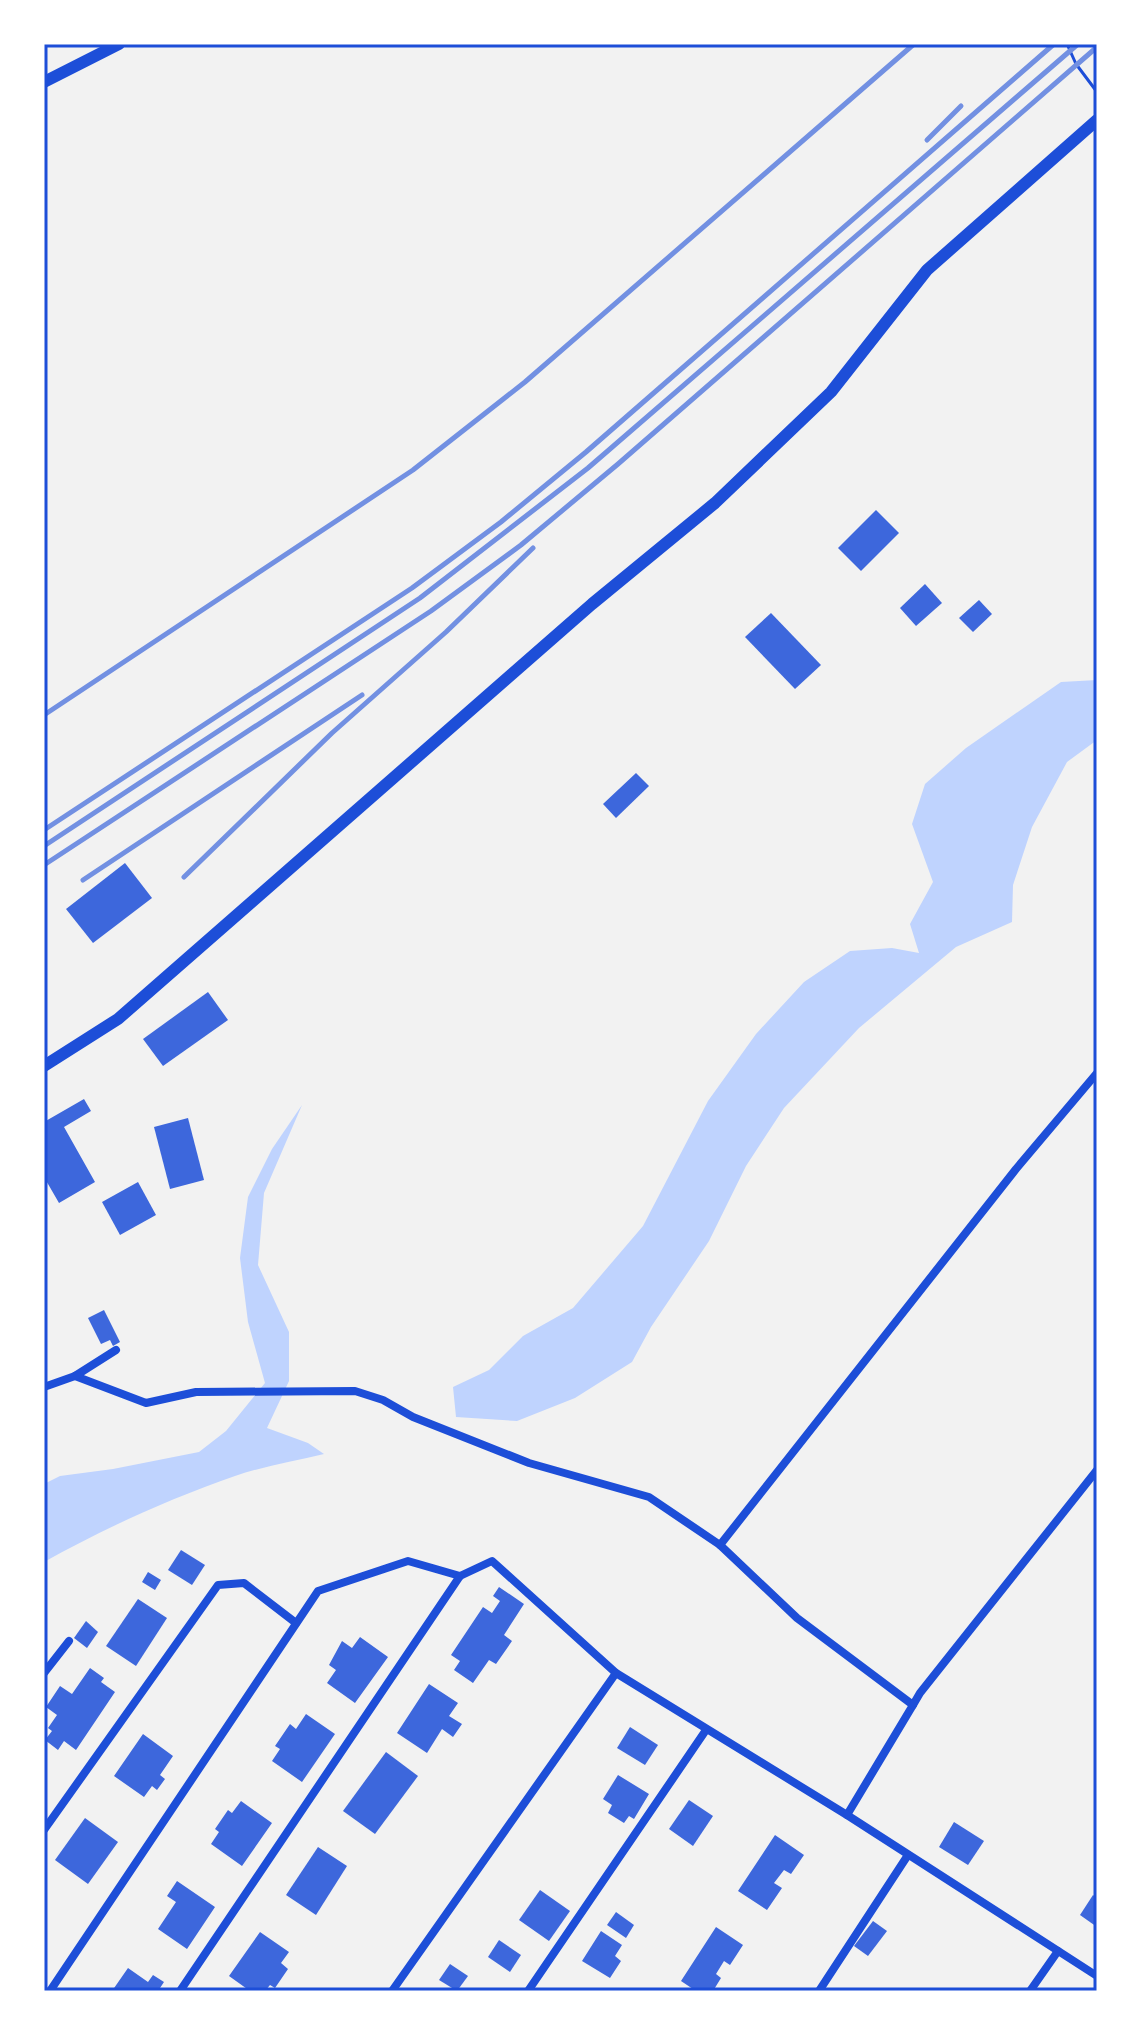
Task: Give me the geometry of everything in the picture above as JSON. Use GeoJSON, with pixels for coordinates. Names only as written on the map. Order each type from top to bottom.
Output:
{"type":"FeatureCollection","features":[{"type":"Feature","properties":{"kind":"street"},"geometry":{"type":"LineString","coordinates":[[44,82],[105,48],[119,44]]}},
{"type":"Feature","properties":{"kind":"street"},"geometry":{"type":"LineString","coordinates":[[44,1066],[118,1019],[580,614],[715,503],[831,392],[927,270],[1097,120]]}},
{"type":"Feature","properties":{"kind":"street"},"geometry":{"type":"LineString","coordinates":[[720,1545],[1016,1169],[1097,1073]]}},
{"type":"Feature","properties":{"kind":"street"},"geometry":{"type":"LineString","coordinates":[[44,1387],[75,1376],[116,1350]]}},
{"type":"Feature","properties":{"kind":"street"},"geometry":{"type":"LineString","coordinates":[[75,1376],[146,1403],[196,1392],[355,1391],[529,1463],[649,1497],[720,1545],[797,1618],[913,1705]]}},
{"type":"Feature","properties":{"kind":"street"},"geometry":{"type":"LineString","coordinates":[[847,1815],[920,1693],[1097,1470]]}},
{"type":"Feature","properties":{"kind":"street"},"geometry":{"type":"LineString","coordinates":[[50,1991],[318,1591],[408,1561],[460,1576]]}},
{"type":"Feature","properties":{"kind":"street"},"geometry":{"type":"LineString","coordinates":[[180,1991],[460,1576],[492,1561],[616,1673],[847,1815],[1097,1976]]}},
{"type":"Feature","properties":{"kind":"street"},"geometry":{"type":"LineString","coordinates":[[44,1830],[218,1585],[244,1583],[296,1623]]}},
{"type":"Feature","properties":{"kind":"street"},"geometry":{"type":"LineString","coordinates":[[44,1673],[69,1641]]}},
{"type":"Feature","properties":{"kind":"street"},"geometry":{"type":"LineString","coordinates":[[392,1991],[616,1673]]}},
{"type":"Feature","properties":{"kind":"street"},"geometry":{"type":"LineString","coordinates":[[528,1991],[706,1730]]}},
{"type":"Feature","properties":{"kind":"street"},"geometry":{"type":"LineString","coordinates":[[819,1991],[908,1855]]}},
{"type":"Feature","properties":{"kind":"street"},"geometry":{"type":"LineString","coordinates":[[1030,1991],[1058,1951]]}},
{"type":"Feature","properties":{"kind":"path"},"geometry":{"type":"LineString","coordinates":[[1067,44],[1076,64],[1097,92]]}},
{"type":"Feature","properties":{"kind":"water"},"geometry":{"type":"Polygon","coordinates":[[[1097,680],[1097,740],[1067,762],[1032,827],[1013,885],[1012,922],[956,947],[859,1028],[784,1108],[746,1166],[709,1241],[651,1327],[632,1362],[575,1398],[517,1421],[456,1417],[453,1387],[489,1370],[523,1336],[573,1308],[643,1226],[708,1101],[756,1034],[804,982],[850,951],[892,948],[919,953],[910,924],[933,882],[912,824],[925,784],[966,748],[1061,682],[1097,680]]]}},
{"type":"Feature","properties":{"kind":"water"},"geometry":{"type":"Polygon","coordinates":[[[302,1105],[264,1193],[258,1265],[289,1332],[289,1381],[267,1428],[308,1443],[324,1454],[257,1469],[210,1485],[90,1537],[44,1562],[44,1484],[60,1476],[199,1452],[226,1431],[265,1383],[248,1322],[240,1258],[248,1197],[272,1149],[302,1105]]]}},
{"type":"Feature","properties":{"kind":"building"},"geometry":{"type":"Polygon","coordinates":[[[876,510],[899,533],[861,571],[838,548],[876,510]]]}},
{"type":"Feature","properties":{"kind":"building"},"geometry":{"type":"Polygon","coordinates":[[[925,584],[942,603],[916,626],[900,608],[925,584]]]}},
{"type":"Feature","properties":{"kind":"building"},"geometry":{"type":"Polygon","coordinates":[[[979,600],[992,614],[973,632],[959,618],[979,600]]]}},
{"type":"Feature","properties":{"kind":"building"},"geometry":{"type":"Polygon","coordinates":[[[771,613],[821,665],[795,689],[745,637],[771,613]]]}},
{"type":"Feature","properties":{"kind":"building"},"geometry":{"type":"Polygon","coordinates":[[[636,773],[649,786],[616,818],[603,804],[636,773]]]}},
{"type":"Feature","properties":{"kind":"building"},"geometry":{"type":"Polygon","coordinates":[[[125,863],[152,898],[93,943],[66,909],[125,863]]]}},
{"type":"Feature","properties":{"kind":"building"},"geometry":{"type":"Polygon","coordinates":[[[208,992],[228,1020],[163,1066],[143,1039],[208,992]]]}},
{"type":"Feature","properties":{"kind":"building"},"geometry":{"type":"Polygon","coordinates":[[[84,1099],[91,1111],[64,1127],[95,1182],[59,1203],[44,1177],[44,1122],[84,1099]]]}},
{"type":"Feature","properties":{"kind":"building"},"geometry":{"type":"Polygon","coordinates":[[[188,1118],[204,1180],[170,1189],[154,1127],[188,1118]]]}},
{"type":"Feature","properties":{"kind":"building"},"geometry":{"type":"Polygon","coordinates":[[[138,1182],[156,1215],[120,1235],[102,1202],[138,1182]]]}},
{"type":"Feature","properties":{"kind":"building"},"geometry":{"type":"Polygon","coordinates":[[[104,1310],[120,1342],[113,1346],[110,1340],[101,1344],[88,1318],[104,1310]]]}},
{"type":"Feature","properties":{"kind":"building"},"geometry":{"type":"Polygon","coordinates":[[[181,1550],[205,1565],[192,1585],[168,1570],[181,1550]]]}},
{"type":"Feature","properties":{"kind":"building"},"geometry":{"type":"Polygon","coordinates":[[[148,1572],[161,1580],[155,1590],[142,1582],[148,1572]]]}},
{"type":"Feature","properties":{"kind":"building"},"geometry":{"type":"Polygon","coordinates":[[[499,1587],[524,1604],[504,1635],[512,1641],[496,1664],[489,1660],[473,1683],[454,1670],[460,1661],[451,1655],[483,1607],[492,1613],[500,1601],[493,1596],[499,1587]]]}},
{"type":"Feature","properties":{"kind":"building"},"geometry":{"type":"Polygon","coordinates":[[[138,1599],[167,1618],[136,1666],[106,1646],[138,1599]]]}},
{"type":"Feature","properties":{"kind":"building"},"geometry":{"type":"Polygon","coordinates":[[[86,1621],[98,1632],[87,1648],[74,1638],[86,1621]]]}},
{"type":"Feature","properties":{"kind":"building"},"geometry":{"type":"Polygon","coordinates":[[[360,1637],[388,1657],[355,1703],[327,1683],[336,1670],[329,1665],[342,1641],[352,1648],[360,1637]]]}},
{"type":"Feature","properties":{"kind":"building"},"geometry":{"type":"Polygon","coordinates":[[[90,1668],[104,1678],[101,1682],[115,1692],[76,1750],[64,1741],[58,1750],[45,1740],[52,1731],[48,1728],[57,1715],[46,1707],[60,1686],[72,1694],[90,1668]]]}},
{"type":"Feature","properties":{"kind":"building"},"geometry":{"type":"Polygon","coordinates":[[[429,1684],[458,1703],[449,1716],[462,1724],[453,1737],[442,1729],[427,1753],[397,1733],[429,1684]]]}},
{"type":"Feature","properties":{"kind":"building"},"geometry":{"type":"Polygon","coordinates":[[[306,1714],[335,1734],[302,1782],[272,1761],[280,1749],[275,1746],[290,1724],[296,1729],[306,1714]]]}},
{"type":"Feature","properties":{"kind":"building"},"geometry":{"type":"Polygon","coordinates":[[[630,1727],[658,1745],[645,1765],[617,1748],[630,1727]]]}},
{"type":"Feature","properties":{"kind":"building"},"geometry":{"type":"Polygon","coordinates":[[[143,1734],[173,1756],[160,1775],[165,1779],[157,1790],[152,1786],[144,1797],[114,1776],[143,1734]]]}},
{"type":"Feature","properties":{"kind":"building"},"geometry":{"type":"Polygon","coordinates":[[[386,1752],[418,1776],[375,1834],[343,1811],[386,1752]]]}},
{"type":"Feature","properties":{"kind":"building"},"geometry":{"type":"Polygon","coordinates":[[[618,1775],[649,1794],[634,1819],[629,1816],[624,1823],[608,1813],[612,1805],[603,1799],[618,1775]]]}},
{"type":"Feature","properties":{"kind":"building"},"geometry":{"type":"Polygon","coordinates":[[[689,1800],[713,1816],[693,1846],[669,1829],[689,1800]]]}},
{"type":"Feature","properties":{"kind":"building"},"geometry":{"type":"Polygon","coordinates":[[[241,1801],[272,1823],[242,1866],[211,1844],[219,1832],[215,1829],[228,1810],[232,1813],[241,1801]]]}},
{"type":"Feature","properties":{"kind":"building"},"geometry":{"type":"Polygon","coordinates":[[[85,1818],[118,1842],[88,1884],[55,1860],[85,1818]]]}},
{"type":"Feature","properties":{"kind":"building"},"geometry":{"type":"Polygon","coordinates":[[[954,1822],[984,1841],[968,1865],[939,1847],[954,1822]]]}},
{"type":"Feature","properties":{"kind":"building"},"geometry":{"type":"Polygon","coordinates":[[[775,1835],[804,1855],[791,1874],[784,1870],[774,1883],[782,1888],[767,1910],[738,1891],[775,1835]]]}},
{"type":"Feature","properties":{"kind":"building"},"geometry":{"type":"Polygon","coordinates":[[[318,1847],[347,1866],[316,1915],[286,1895],[318,1847]]]}},
{"type":"Feature","properties":{"kind":"building"},"geometry":{"type":"Polygon","coordinates":[[[177,1881],[215,1907],[187,1949],[158,1929],[176,1902],[167,1896],[177,1881]]]}},
{"type":"Feature","properties":{"kind":"building"},"geometry":{"type":"Polygon","coordinates":[[[540,1890],[570,1911],[549,1941],[519,1920],[540,1890]]]}},
{"type":"Feature","properties":{"kind":"building"},"geometry":{"type":"Polygon","coordinates":[[[1093,1895],[1097,1898],[1097,1927],[1080,1915],[1093,1895]]]}},
{"type":"Feature","properties":{"kind":"building"},"geometry":{"type":"Polygon","coordinates":[[[616,1912],[634,1925],[626,1938],[607,1925],[616,1912]]]}},
{"type":"Feature","properties":{"kind":"building"},"geometry":{"type":"Polygon","coordinates":[[[873,1921],[887,1931],[868,1956],[854,1946],[873,1921]]]}},
{"type":"Feature","properties":{"kind":"building"},"geometry":{"type":"Polygon","coordinates":[[[716,1927],[743,1945],[730,1965],[724,1961],[716,1974],[721,1978],[713,1991],[696,1991],[681,1981],[716,1927]]]}},
{"type":"Feature","properties":{"kind":"building"},"geometry":{"type":"Polygon","coordinates":[[[601,1931],[622,1945],[615,1956],[621,1961],[610,1978],[582,1961],[601,1931]]]}},
{"type":"Feature","properties":{"kind":"building"},"geometry":{"type":"Polygon","coordinates":[[[260,1932],[289,1952],[281,1963],[288,1969],[275,1988],[270,1985],[265,1991],[250,1991],[229,1976],[260,1932]]]}},
{"type":"Feature","properties":{"kind":"building"},"geometry":{"type":"Polygon","coordinates":[[[499,1940],[521,1955],[510,1972],[488,1957],[499,1940]]]}},
{"type":"Feature","properties":{"kind":"building"},"geometry":{"type":"Polygon","coordinates":[[[450,1964],[468,1976],[457,1991],[439,1980],[450,1964]]]}},
{"type":"Feature","properties":{"kind":"building"},"geometry":{"type":"Polygon","coordinates":[[[128,1968],[148,1982],[153,1975],[164,1982],[158,1991],[112,1991],[128,1968]]]}},
{"type":"Feature","properties":{"kind":"railway"},"geometry":{"type":"LineString","coordinates":[[44,715],[413,470],[525,382],[914,44]]}},
{"type":"Feature","properties":{"kind":"railway"},"geometry":{"type":"LineString","coordinates":[[44,830],[412,588],[501,522],[586,452],[1054,44]]}},
{"type":"Feature","properties":{"kind":"railway"},"geometry":{"type":"LineString","coordinates":[[44,846],[420,598],[588,468],[1078,44]]}},
{"type":"Feature","properties":{"kind":"railway"},"geometry":{"type":"LineString","coordinates":[[44,865],[431,611],[521,545],[1097,47]]}},
{"type":"Feature","properties":{"kind":"railway"},"geometry":{"type":"LineString","coordinates":[[927,140],[961,106]]}},
{"type":"Feature","properties":{"kind":"railway"},"geometry":{"type":"LineString","coordinates":[[184,877],[332,733],[446,632],[533,548]]}},
{"type":"Feature","properties":{"kind":"railway"},"geometry":{"type":"LineString","coordinates":[[83,880],[362,695]]}}]}
